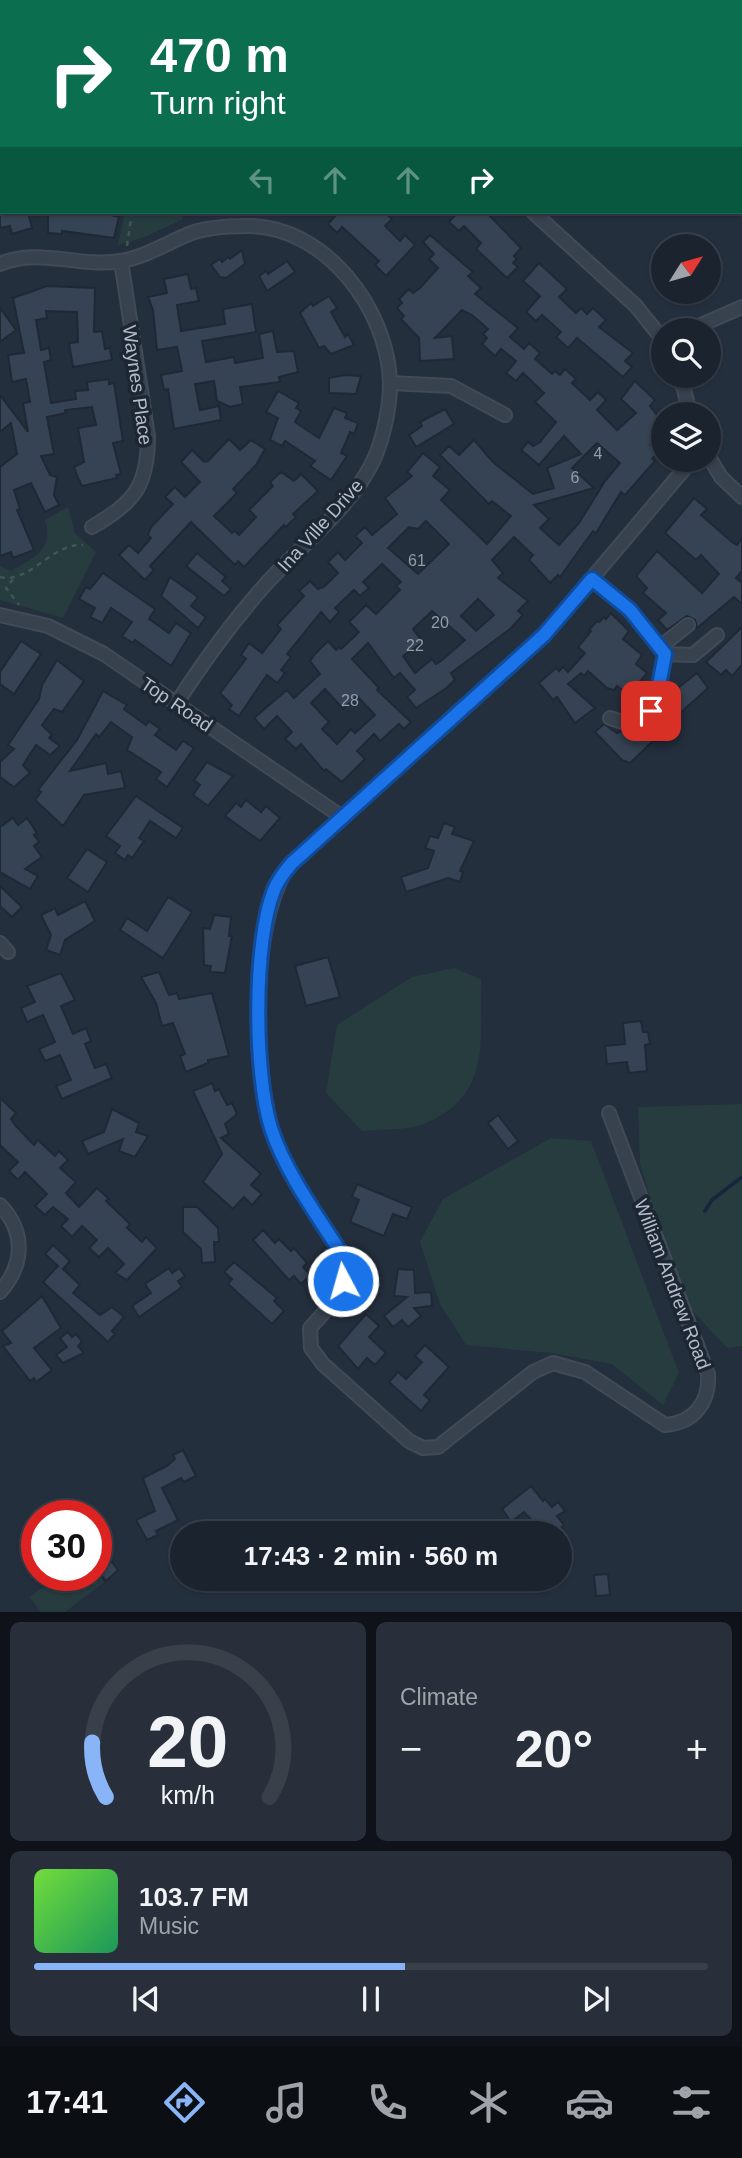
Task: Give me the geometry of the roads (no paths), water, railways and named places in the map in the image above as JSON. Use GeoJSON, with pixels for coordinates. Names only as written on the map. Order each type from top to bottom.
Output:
{"type":"FeatureCollection","features":[{"type":"Feature","properties":{"kind":"street"},"geometry":{"type":"LineString","coordinates":[[249,225],[250,214]]}},
{"type":"Feature","properties":{"kind":"street"},"geometry":{"type":"LineString","coordinates":[[535,214],[636,306],[651,325]]}},
{"type":"Feature","properties":{"kind":"street","name":"Ina Ville Drive"},"geometry":{"type":"LineString","coordinates":[[0,264],[41,257],[87,262],[121,261],[156,250],[192,233],[249,225],[295,236],[323,253],[349,279],[371,313],[383,347],[390,383],[375,457],[360,483],[264,587],[176,704]]}},
{"type":"Feature","properties":{"kind":"street","name":"Waynes Place"},"geometry":{"type":"LineString","coordinates":[[92,527],[133,499],[144,476],[148,455],[121,261]]}},
{"type":"Feature","properties":{"kind":"street"},"geometry":{"type":"LineString","coordinates":[[717,318],[742,307]]}},
{"type":"Feature","properties":{"kind":"street"},"geometry":{"type":"LineString","coordinates":[[390,383],[450,386],[505,415]]}},
{"type":"Feature","properties":{"kind":"street","name":"William Andrew Road"},"geometry":{"type":"LineString","coordinates":[[608,1113],[708,1374],[709,1391],[706,1401],[686,1420],[665,1424],[585,1371],[553,1363],[533,1372],[438,1447],[423,1448],[409,1441],[323,1364],[311,1348],[310,1328],[346,1288],[362,1291],[370,1278],[360,1266],[350,1267],[287,1163],[271,1129],[263,1096],[260,1045],[265,923],[274,889],[292,863],[544,635],[682,472]]}},
{"type":"Feature","properties":{"kind":"street"},"geometry":{"type":"LineString","coordinates":[[717,472],[742,496]]}},
{"type":"Feature","properties":{"kind":"street"},"geometry":{"type":"LineString","coordinates":[[592,579],[630,610],[662,650],[693,655],[717,635]]}},
{"type":"Feature","properties":{"kind":"street","name":"Top Road"},"geometry":{"type":"LineString","coordinates":[[0,615],[48,626],[74,638],[342,817]]}},
{"type":"Feature","properties":{"kind":"street"},"geometry":{"type":"LineString","coordinates":[[610,718],[626,723],[651,711],[655,706],[662,650],[688,625]]}},
{"type":"Feature","properties":{"kind":"street"},"geometry":{"type":"LineString","coordinates":[[0,1205],[14,1223],[20,1250],[17,1266],[0,1292]]}},
{"type":"Feature","properties":{"kind":"street"},"geometry":{"type":"LineString","coordinates":[[346,1288],[343,1277],[350,1267]]}},
{"type":"Feature","properties":{"kind":"waterway"},"geometry":{"type":"LineString","coordinates":[[705,1211],[712,1200],[742,1177]]}}]}
